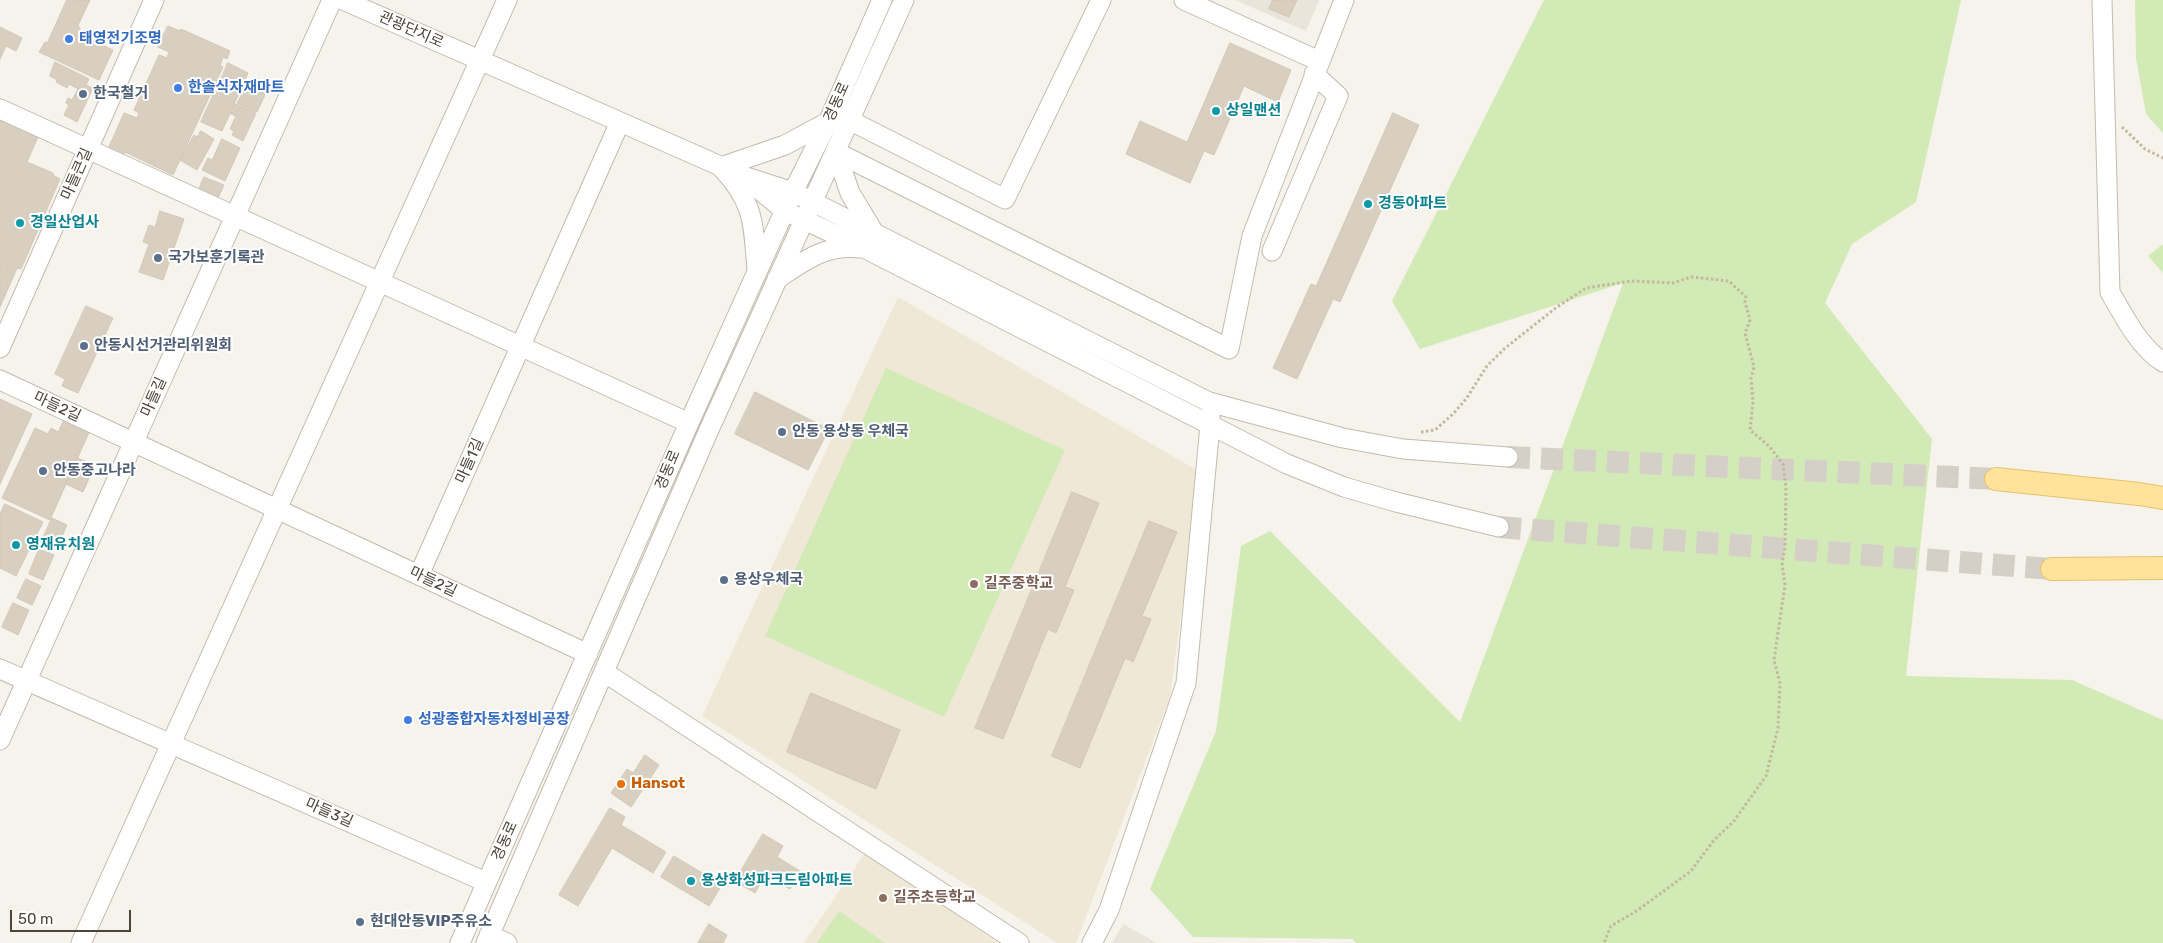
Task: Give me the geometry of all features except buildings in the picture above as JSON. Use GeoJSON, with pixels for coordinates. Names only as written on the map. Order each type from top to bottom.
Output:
{"type":"FeatureCollection","features":[{"type":"Feature","properties":{"kind":"main road"},"geometry":{"type":"LineString","coordinates":[[1996,479],[2163,498]]}},
{"type":"Feature","properties":{"kind":"main road"},"geometry":{"type":"LineString","coordinates":[[2052,569],[2163,568]]}},
{"type":"Feature","properties":{"kind":"street","name":"마들큰길"},"geometry":{"type":"LineString","coordinates":[[0,348],[154,0]]}},
{"type":"Feature","properties":{"kind":"street","name":"마들길"},"geometry":{"type":"LineString","coordinates":[[0,740],[332,0]]}},
{"type":"Feature","properties":{"kind":"street","name":"관광단지로"},"geometry":{"type":"LineString","coordinates":[[343,0],[743,176]]}},
{"type":"Feature","properties":{"kind":"street"},"geometry":{"type":"LineString","coordinates":[[81,943],[507,0]]}},
{"type":"Feature","properties":{"kind":"street","name":"경동로"},"geometry":{"type":"LineString","coordinates":[[460,943],[689,423],[785,211],[828,122],[882,0]]}},
{"type":"Feature","properties":{"kind":"street","name":"경동로"},"geometry":{"type":"LineString","coordinates":[[488,939],[777,279],[851,121],[904,0]]}},
{"type":"Feature","properties":{"kind":"street"},"geometry":{"type":"LineString","coordinates":[[851,121],[1004,199],[1101,0]]}},
{"type":"Feature","properties":{"kind":"street"},"geometry":{"type":"LineString","coordinates":[[1184,0],[1316,67],[1338,96],[1272,251]]}},
{"type":"Feature","properties":{"kind":"street"},"geometry":{"type":"LineString","coordinates":[[836,152],[1229,349],[1252,236],[1316,67],[1344,0]]}},
{"type":"Feature","properties":{"kind":"street"},"geometry":{"type":"LineString","coordinates":[[2102,0],[2110,292],[2126,321],[2156,358],[2163,362]]}},
{"type":"Feature","properties":{"kind":"street"},"geometry":{"type":"LineString","coordinates":[[0,108],[88,150],[689,423]]}},
{"type":"Feature","properties":{"kind":"street","name":"마들1길"},"geometry":{"type":"LineString","coordinates":[[419,575],[620,122]]}},
{"type":"Feature","properties":{"kind":"street"},"geometry":{"type":"LineString","coordinates":[[757,272],[753,221],[746,200],[734,181],[721,166],[785,145],[828,122]]}},
{"type":"Feature","properties":{"kind":"street"},"geometry":{"type":"LineString","coordinates":[[836,152],[850,193],[873,231]]}},
{"type":"Feature","properties":{"kind":"street"},"geometry":{"type":"LineString","coordinates":[[743,176],[794,192],[814,201],[1209,402],[1343,438],[1403,449],[1508,457]]}},
{"type":"Feature","properties":{"kind":"street"},"geometry":{"type":"LineString","coordinates":[[743,176],[785,211],[866,249],[1287,464],[1344,487],[1396,502],[1499,527]]}},
{"type":"Feature","properties":{"kind":"street"},"geometry":{"type":"LineString","coordinates":[[777,279],[808,258],[826,251],[844,246],[866,249]]}},
{"type":"Feature","properties":{"kind":"street","name":"마들2길"},"geometry":{"type":"LineString","coordinates":[[0,380],[588,654]]}},
{"type":"Feature","properties":{"kind":"street"},"geometry":{"type":"LineString","coordinates":[[1092,943],[1109,910],[1186,683],[1210,425],[1209,402]]}},
{"type":"Feature","properties":{"kind":"street","name":"마들3길"},"geometry":{"type":"LineString","coordinates":[[0,669],[486,882]]}},
{"type":"Feature","properties":{"kind":"street"},"geometry":{"type":"LineString","coordinates":[[604,672],[1019,943]]}},
{"type":"Feature","properties":{"kind":"street"},"geometry":{"type":"LineString","coordinates":[[488,939],[507,943]]}},
{"type":"Feature","properties":{"kind":"path"},"geometry":{"type":"LineString","coordinates":[[2105,118],[2115,120],[2145,149],[2163,158]]}},
{"type":"Feature","properties":{"kind":"path"},"geometry":{"type":"LineString","coordinates":[[1412,433],[1435,430],[1466,399],[1487,366],[1504,349],[1557,307],[1586,288],[1631,280],[1673,283],[1691,277],[1729,281],[1746,297],[1745,302],[1750,320],[1745,333],[1754,367],[1750,430],[1770,446],[1784,464],[1786,488],[1786,547],[1782,564],[1785,585],[1774,660],[1780,683],[1778,728],[1766,776],[1734,821],[1714,840],[1691,871],[1638,910],[1611,926],[1604,943]]}},
{"type":"Feature","properties":{"kind":"shaded area"},"geometry":{"type":"Polygon","coordinates":[[[1235,0],[1319,0],[1306,31],[1235,0]]]}},
{"type":"Feature","properties":{"kind":"shaded area","name":"길주중학교"},"geometry":{"type":"Polygon","coordinates":[[[898,297],[1200,472],[1170,697],[1076,943],[1057,943],[702,716],[898,297]]]}},
{"type":"Feature","properties":{"kind":"shaded area","name":"길주초등학교"},"geometry":{"type":"Polygon","coordinates":[[[865,853],[998,943],[804,943],[865,853]]]}},
{"type":"Feature","properties":{"kind":"shaded area"},"geometry":{"type":"Polygon","coordinates":[[[1123,924],[1157,943],[1112,943],[1123,924]]]}},
{"type":"Feature","properties":{"kind":"green space"},"geometry":{"type":"Polygon","coordinates":[[[1544,0],[1961,0],[1916,202],[1852,244],[1825,303],[1932,439],[1906,676],[2072,680],[2163,720],[2163,943],[1356,943],[1352,939],[1193,937],[1150,889],[1216,731],[1241,546],[1270,531],[1460,722],[1623,283],[1420,349],[1392,301],[1544,0]]]}},
{"type":"Feature","properties":{"kind":"green space"},"geometry":{"type":"Polygon","coordinates":[[[2135,0],[2163,0],[2163,133],[2146,114],[2136,58],[2135,0]]]}},
{"type":"Feature","properties":{"kind":"green space"},"geometry":{"type":"Polygon","coordinates":[[[2163,244],[2163,273],[2148,256],[2163,244]]]}},
{"type":"Feature","properties":{"kind":"green space"},"geometry":{"type":"Polygon","coordinates":[[[886,368],[1065,450],[944,717],[765,636],[886,368]]]}},
{"type":"Feature","properties":{"kind":"green space"},"geometry":{"type":"Polygon","coordinates":[[[839,911],[885,943],[817,943],[839,911]]]}},
{"type":"Feature","properties":{"kind":"tunnel"},"geometry":{"type":"LineString","coordinates":[[1508,457],[1996,479]]}},
{"type":"Feature","properties":{"kind":"tunnel"},"geometry":{"type":"LineString","coordinates":[[1499,527],[2052,569]]}},
{"type":"Feature","properties":{"kind":"place","name":"태영전기조명"},"geometry":{"type":"Point","coordinates":[69,39]}},
{"type":"Feature","properties":{"kind":"place","name":"한솔식자재마트"},"geometry":{"type":"Point","coordinates":[178,88]}},
{"type":"Feature","properties":{"kind":"place","name":"한국철거"},"geometry":{"type":"Point","coordinates":[83,94]}},
{"type":"Feature","properties":{"kind":"place","name":"상일맨션"},"geometry":{"type":"Point","coordinates":[1216,111]}},
{"type":"Feature","properties":{"kind":"place","name":"경동아파트"},"geometry":{"type":"Point","coordinates":[1368,204]}},
{"type":"Feature","properties":{"kind":"place","name":"경일산업사"},"geometry":{"type":"Point","coordinates":[20,223]}},
{"type":"Feature","properties":{"kind":"place","name":"국가보훈기록관"},"geometry":{"type":"Point","coordinates":[158,258]}},
{"type":"Feature","properties":{"kind":"place","name":"안동시선거관리위원회"},"geometry":{"type":"Point","coordinates":[84,346]}},
{"type":"Feature","properties":{"kind":"place","name":"안동 용상동 우체국"},"geometry":{"type":"Point","coordinates":[782,432]}},
{"type":"Feature","properties":{"kind":"place","name":"안동중고나라"},"geometry":{"type":"Point","coordinates":[43,471]}},
{"type":"Feature","properties":{"kind":"place","name":"영재유치원"},"geometry":{"type":"Point","coordinates":[16,545]}},
{"type":"Feature","properties":{"kind":"place","name":"용상우체국"},"geometry":{"type":"Point","coordinates":[724,580]}},
{"type":"Feature","properties":{"kind":"place","name":"길주중학교"},"geometry":{"type":"Point","coordinates":[974,584]}},
{"type":"Feature","properties":{"kind":"place","name":"성광종합자동차정비공장"},"geometry":{"type":"Point","coordinates":[408,720]}},
{"type":"Feature","properties":{"kind":"place","name":"Hansot"},"geometry":{"type":"Point","coordinates":[621,784]}},
{"type":"Feature","properties":{"kind":"place","name":"용상화성파크드림아파트"},"geometry":{"type":"Point","coordinates":[691,881]}},
{"type":"Feature","properties":{"kind":"place","name":"길주초등학교"},"geometry":{"type":"Point","coordinates":[883,898]}},
{"type":"Feature","properties":{"kind":"place","name":"현대안동VIP주유소"},"geometry":{"type":"Point","coordinates":[360,922]}}]}
